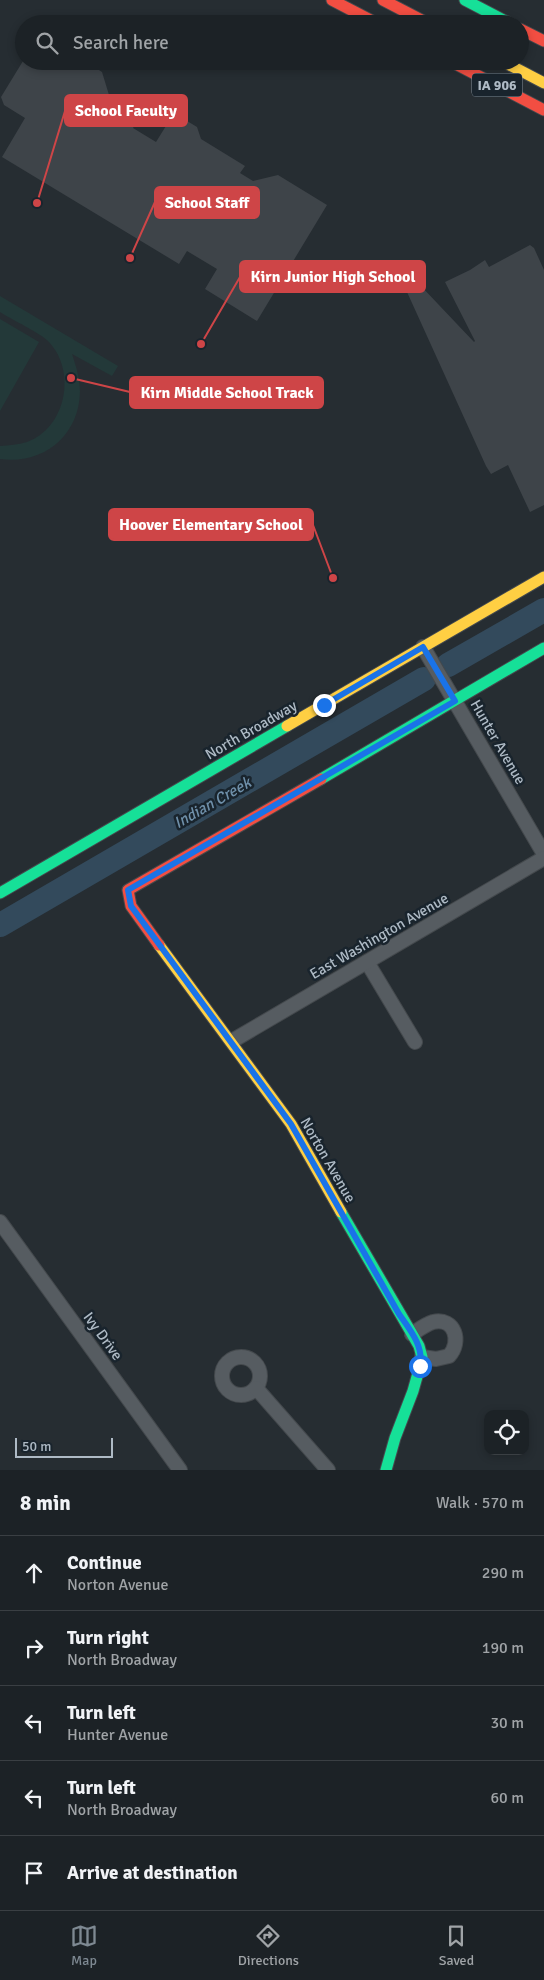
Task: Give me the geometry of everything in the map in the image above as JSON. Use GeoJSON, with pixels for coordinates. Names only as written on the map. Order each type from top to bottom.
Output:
{"type":"FeatureCollection","features":[{"type":"Feature","properties":{"kind":"street"},"geometry":{"type":"LineString","coordinates":[[332,0],[361,15]]}},
{"type":"Feature","properties":{"kind":"street"},"geometry":{"type":"LineString","coordinates":[[383,0],[412,15]]}},
{"type":"Feature","properties":{"kind":"street"},"geometry":{"type":"LineString","coordinates":[[465,0],[494,15]]}},
{"type":"Feature","properties":{"kind":"street"},"geometry":{"type":"LineString","coordinates":[[529,34],[544,41]]}},
{"type":"Feature","properties":{"kind":"street","name":"IA 906"},"geometry":{"type":"LineString","coordinates":[[467,70],[544,110]]}},
{"type":"Feature","properties":{"kind":"street","name":"IA 906"},"geometry":{"type":"LineString","coordinates":[[519,70],[544,83]]}},
{"type":"Feature","properties":{"kind":"street","name":"North Broadway"},"geometry":{"type":"LineString","coordinates":[[0,893],[544,577]]}},
{"type":"Feature","properties":{"kind":"street","name":"Hunter Avenue"},"geometry":{"type":"LineString","coordinates":[[423,647],[544,854]]}},
{"type":"Feature","properties":{"kind":"street"},"geometry":{"type":"LineString","coordinates":[[455,701],[544,648]]}},
{"type":"Feature","properties":{"kind":"street","name":"Norton Avenue"},"geometry":{"type":"LineString","coordinates":[[422,1357],[412,1334],[291,1124],[232,1041],[131,906],[128,890],[455,701]]}},
{"type":"Feature","properties":{"kind":"street","name":"East Washington Avenue"},"geometry":{"type":"LineString","coordinates":[[232,1041],[544,858]]}},
{"type":"Feature","properties":{"kind":"street"},"geometry":{"type":"LineString","coordinates":[[367,962],[415,1042]]}},
{"type":"Feature","properties":{"kind":"street","name":"Ivy Drive"},"geometry":{"type":"LineString","coordinates":[[0,1222],[180,1470]]}},
{"type":"Feature","properties":{"kind":"street"},"geometry":{"type":"LineString","coordinates":[[386,1470],[395,1438],[413,1391],[422,1357],[436,1359],[448,1356],[456,1344],[456,1336],[448,1325],[441,1322],[433,1322],[412,1334]]}},
{"type":"Feature","properties":{"kind":"street"},"geometry":{"type":"LineString","coordinates":[[256,1388],[328,1470]]}},
{"type":"Feature","properties":{"kind":"green space"},"geometry":{"type":"Polygon","coordinates":[[[0,296],[118,366],[112,376],[72,354],[79,377],[80,392],[78,408],[73,422],[66,434],[44,452],[16,460],[0,459],[0,446],[27,442],[40,435],[51,425],[63,398],[65,383],[63,368],[58,354],[49,342],[40,335],[0,312],[0,296]]]}},
{"type":"Feature","properties":{"kind":"green space"},"geometry":{"type":"Polygon","coordinates":[[[0,319],[39,342],[0,411],[0,319]]]}},
{"type":"Feature","properties":{"kind":"building"},"geometry":{"type":"Polygon","coordinates":[[[18,70],[99,70],[102,72],[109,95],[141,114],[133,128],[156,142],[174,113],[197,127],[201,139],[245,166],[240,173],[253,181],[278,175],[327,205],[257,321],[205,289],[217,269],[187,251],[179,264],[2,157],[25,118],[4,105],[1,97],[18,70]]]}},
{"type":"Feature","properties":{"kind":"building"},"geometry":{"type":"Polygon","coordinates":[[[530,245],[534,248],[544,270],[544,505],[530,512],[508,465],[491,474],[486,466],[407,292],[420,285],[474,342],[445,282],[470,270],[485,260],[489,267],[530,245]]]}},
{"type":"Feature","properties":{"kind":"waterway","name":"Indian Creek"},"geometry":{"type":"LineString","coordinates":[[448,665],[544,610]]}},
{"type":"Feature","properties":{"kind":"waterway","name":"Indian Creek"},"geometry":{"type":"LineString","coordinates":[[0,925],[424,679]]}},
{"type":"Feature","properties":{"kind":"traffic: fast"},"geometry":{"type":"LineString","coordinates":[[465,0],[494,15]]}},
{"type":"Feature","properties":{"kind":"traffic: fast"},"geometry":{"type":"LineString","coordinates":[[321,779],[544,648]]}},
{"type":"Feature","properties":{"kind":"traffic: fast"},"geometry":{"type":"LineString","coordinates":[[0,893],[287,726]]}},
{"type":"Feature","properties":{"kind":"traffic: fast"},"geometry":{"type":"LineString","coordinates":[[341,1212],[419,1346],[422,1357],[413,1391],[395,1438],[386,1470]]}},
{"type":"Feature","properties":{"kind":"traffic: slow"},"geometry":{"type":"LineString","coordinates":[[519,70],[544,83]]}},
{"type":"Feature","properties":{"kind":"traffic: slow"},"geometry":{"type":"LineString","coordinates":[[287,726],[544,577]]}},
{"type":"Feature","properties":{"kind":"traffic: slow"},"geometry":{"type":"LineString","coordinates":[[159,945],[291,1124],[341,1212]]}},
{"type":"Feature","properties":{"kind":"traffic: jam"},"geometry":{"type":"LineString","coordinates":[[332,0],[361,15]]}},
{"type":"Feature","properties":{"kind":"traffic: jam"},"geometry":{"type":"LineString","coordinates":[[383,0],[412,15]]}},
{"type":"Feature","properties":{"kind":"traffic: jam"},"geometry":{"type":"LineString","coordinates":[[529,34],[544,41]]}},
{"type":"Feature","properties":{"kind":"traffic: jam"},"geometry":{"type":"LineString","coordinates":[[467,70],[544,110]]}},
{"type":"Feature","properties":{"kind":"traffic: jam"},"geometry":{"type":"LineString","coordinates":[[159,945],[131,906],[128,890],[321,779]]}},
{"type":"Feature","properties":{"kind":"place","name":"School Faculty"},"geometry":{"type":"Point","coordinates":[37,203]}},
{"type":"Feature","properties":{"kind":"place","name":"School Staff"},"geometry":{"type":"Point","coordinates":[130,258]}},
{"type":"Feature","properties":{"kind":"place","name":"Kirn Junior High School"},"geometry":{"type":"Point","coordinates":[201,344]}},
{"type":"Feature","properties":{"kind":"place","name":"Kirn Middle School Track"},"geometry":{"type":"Point","coordinates":[71,378]}},
{"type":"Feature","properties":{"kind":"place","name":"Hoover Elementary School"},"geometry":{"type":"Point","coordinates":[333,578]}},
{"type":"Feature","properties":{"kind":"route"},"geometry":{"type":"LineString","coordinates":[[324,705],[423,647],[455,701],[128,890],[131,906],[291,1124],[412,1334],[422,1357],[420,1366]]}}]}
